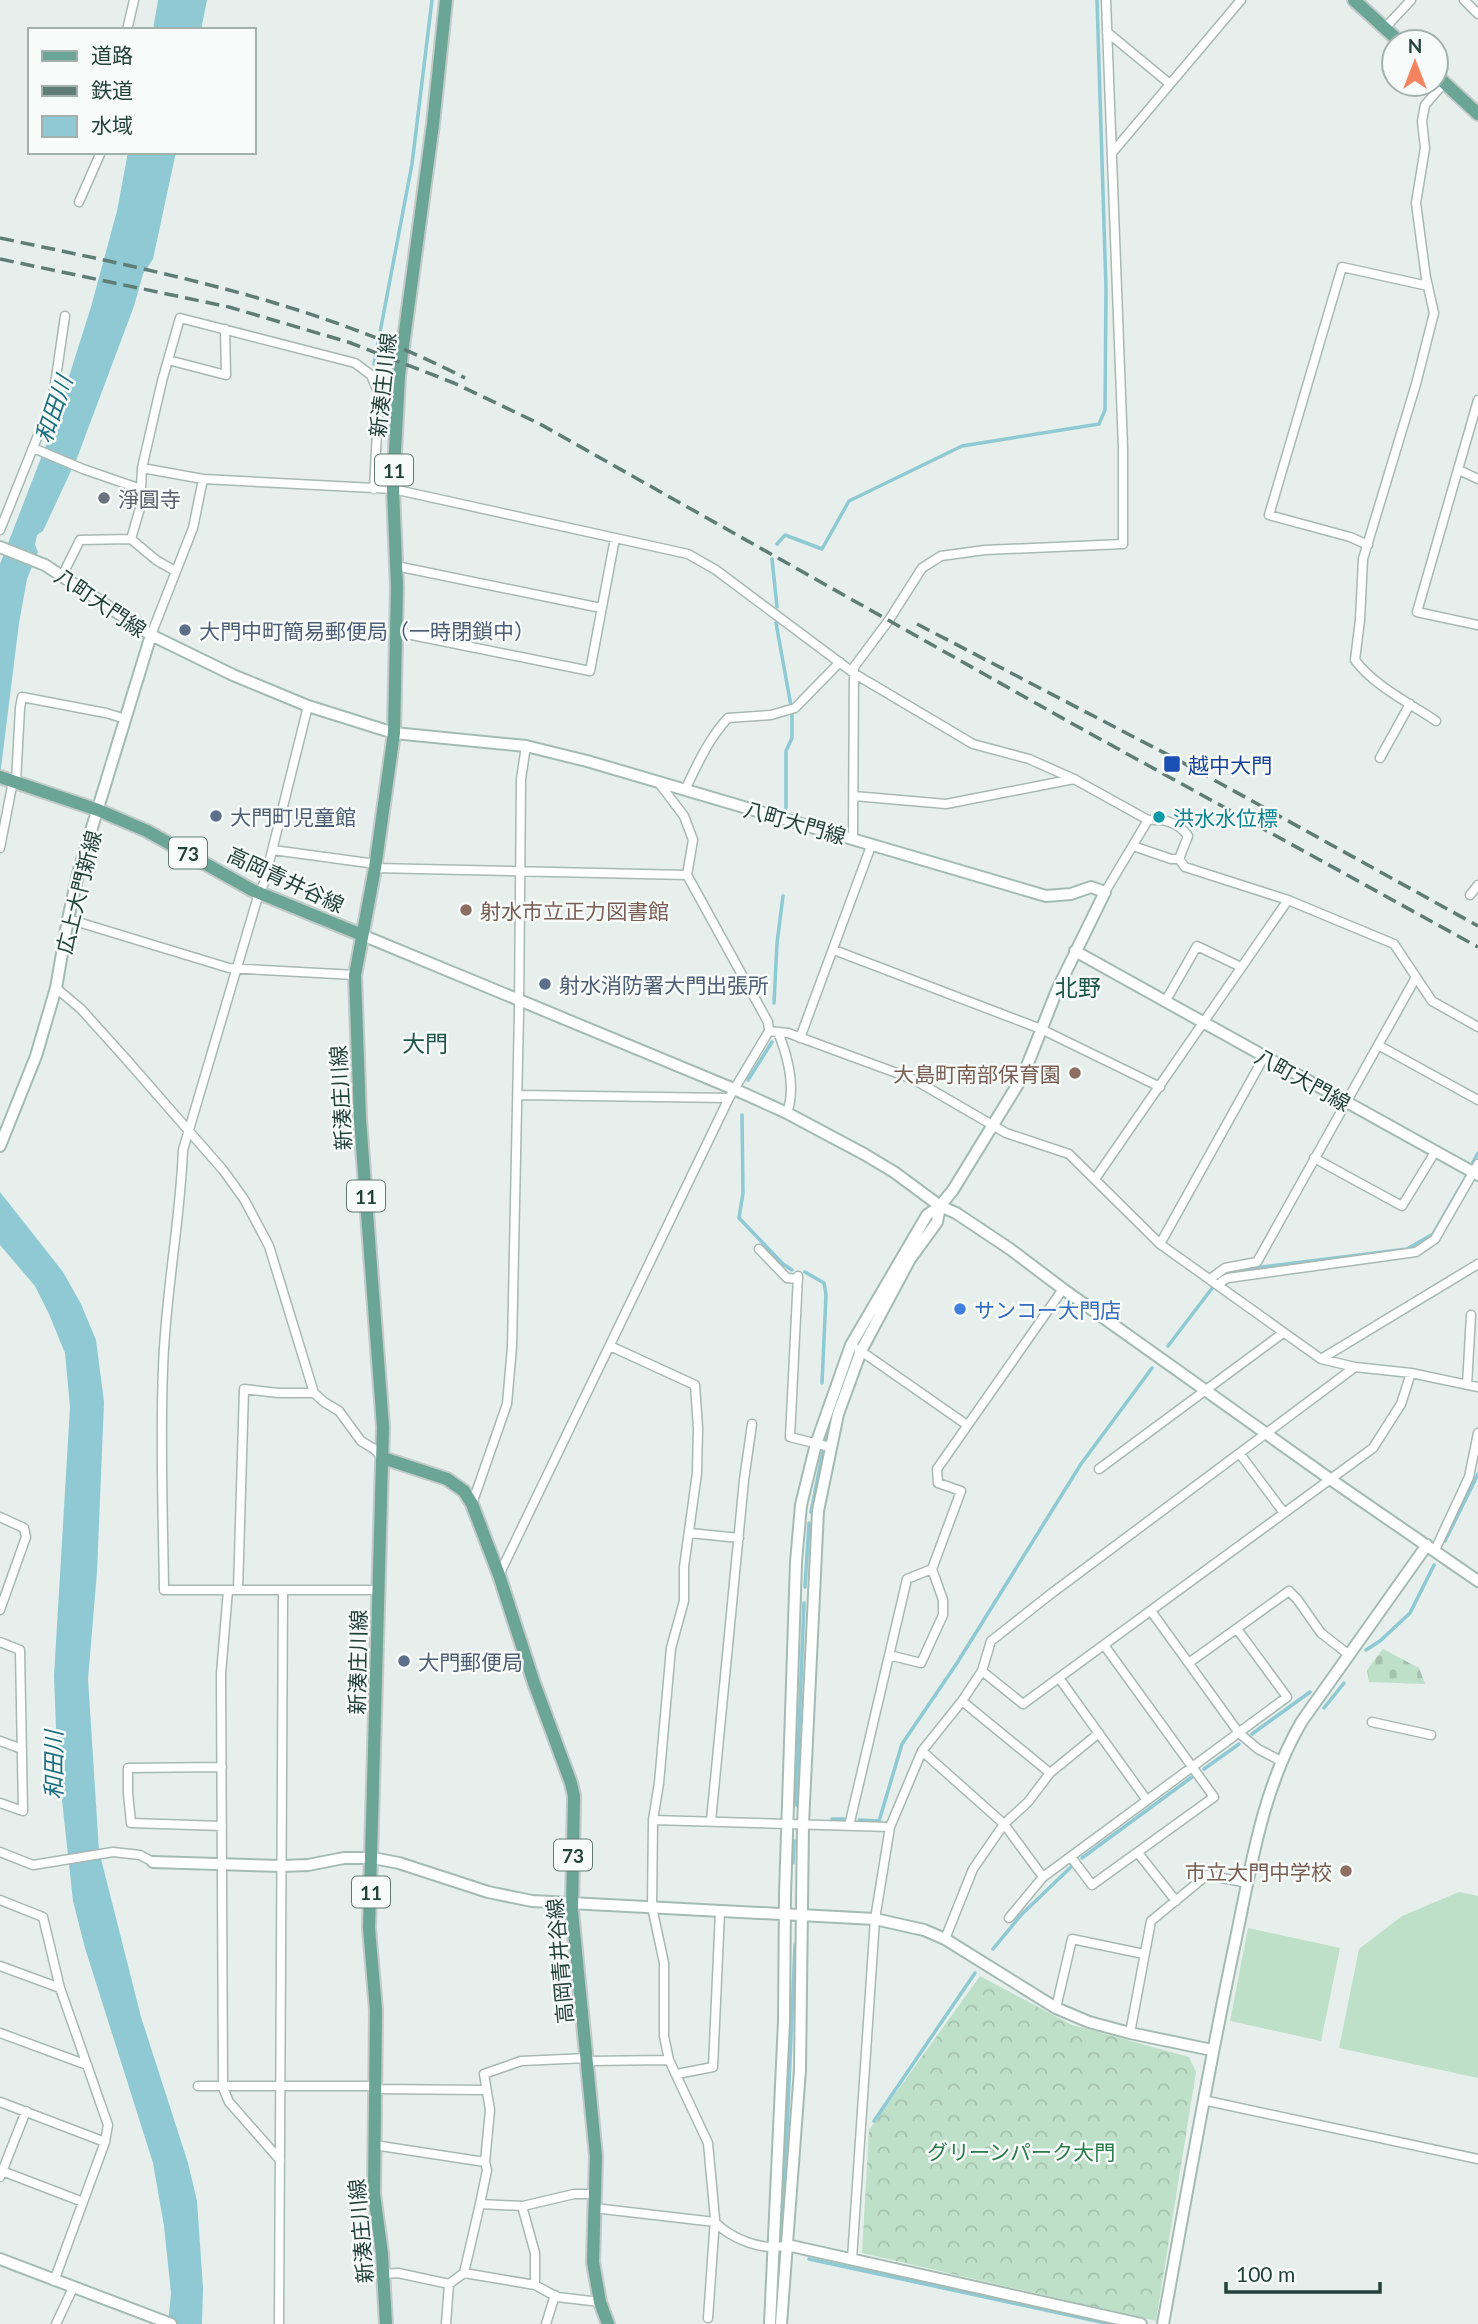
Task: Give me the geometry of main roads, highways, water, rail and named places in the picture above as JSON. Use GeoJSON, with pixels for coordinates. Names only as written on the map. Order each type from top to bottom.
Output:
{"type":"FeatureCollection","features":[{"type":"Feature","properties":{"kind":"main road","name":"新湊庄川線"},"geometry":{"type":"LineString","coordinates":[[387,2324],[374,2194],[376,2010],[369,1927],[383,1458],[360,1119],[355,975],[376,866],[394,733],[397,632],[393,489],[399,376],[433,124],[446,0]]}},
{"type":"Feature","properties":{"kind":"main road"},"geometry":{"type":"LineString","coordinates":[[1354,0],[1385,28]]}},
{"type":"Feature","properties":{"kind":"main road"},"geometry":{"type":"LineString","coordinates":[[1450,88],[1476,110]]}},
{"type":"Feature","properties":{"kind":"main road","name":"高岡青井谷線"},"geometry":{"type":"LineString","coordinates":[[10,780],[98,810],[147,831],[259,893],[362,934]]}},
{"type":"Feature","properties":{"kind":"main road","name":"高岡青井谷線"},"geometry":{"type":"LineString","coordinates":[[383,1458],[447,1479],[464,1491],[472,1504],[574,1796],[572,1903],[596,2156],[593,2262],[600,2302],[608,2324]]}},
{"type":"Feature","properties":{"kind":"water"},"geometry":{"type":"Polygon","coordinates":[[[158,0],[207,0],[201,28],[153,28],[158,0]]]}},
{"type":"Feature","properties":{"kind":"water"},"geometry":{"type":"Polygon","coordinates":[[[128,154],[176,154],[153,259],[143,274],[134,306],[77,458],[43,531],[37,535],[35,545],[38,552],[27,579],[19,623],[0,776],[0,564],[53,427],[91,307],[117,211],[128,154]]]}},
{"type":"Feature","properties":{"kind":"water"},"geometry":{"type":"Polygon","coordinates":[[[0,1192],[63,1272],[81,1304],[96,1340],[104,1402],[97,1572],[88,1679],[99,1851],[141,2017],[188,2163],[197,2201],[203,2288],[202,2324],[168,2324],[171,2293],[164,2226],[153,2163],[85,1948],[73,1901],[57,1754],[54,1676],[70,1407],[65,1353],[35,1286],[0,1245],[0,1192]]]}},
{"type":"Feature","properties":{"kind":"waterway"},"geometry":{"type":"LineString","coordinates":[[374,364],[412,164],[432,0]]}},
{"type":"Feature","properties":{"kind":"waterway"},"geometry":{"type":"LineString","coordinates":[[777,544],[785,535],[822,549],[849,501],[962,446],[1099,424],[1105,410],[1106,289],[1097,0]]}},
{"type":"Feature","properties":{"kind":"waterway"},"geometry":{"type":"LineString","coordinates":[[772,559],[777,607]]}},
{"type":"Feature","properties":{"kind":"waterway"},"geometry":{"type":"LineString","coordinates":[[776,623],[791,706]]}},
{"type":"Feature","properties":{"kind":"waterway"},"geometry":{"type":"LineString","coordinates":[[786,808],[786,751],[792,738],[792,713]]}},
{"type":"Feature","properties":{"kind":"waterway"},"geometry":{"type":"LineString","coordinates":[[774,1003],[783,896]]}},
{"type":"Feature","properties":{"kind":"waterway"},"geometry":{"type":"LineString","coordinates":[[748,1080],[772,1042]]}},
{"type":"Feature","properties":{"kind":"waterway"},"geometry":{"type":"LineString","coordinates":[[742,1115],[743,1193],[739,1218],[792,1270]]}},
{"type":"Feature","properties":{"kind":"waterway"},"geometry":{"type":"LineString","coordinates":[[1472,1164],[1478,1153]]}},
{"type":"Feature","properties":{"kind":"waterway"},"geometry":{"type":"LineString","coordinates":[[1220,1277],[1231,1271],[1407,1249],[1433,1234],[1467,1175]]}},
{"type":"Feature","properties":{"kind":"waterway"},"geometry":{"type":"LineString","coordinates":[[805,1272],[824,1283],[826,1295],[822,1383]]}},
{"type":"Feature","properties":{"kind":"waterway"},"geometry":{"type":"LineString","coordinates":[[1168,1346],[1213,1287]]}},
{"type":"Feature","properties":{"kind":"waterway"},"geometry":{"type":"LineString","coordinates":[[859,1820],[879,1821],[902,1744],[957,1663],[1081,1464],[1152,1368]]}},
{"type":"Feature","properties":{"kind":"waterway"},"geometry":{"type":"LineString","coordinates":[[825,1441],[828,1427]]}},
{"type":"Feature","properties":{"kind":"waterway"},"geometry":{"type":"LineString","coordinates":[[811,1512],[823,1451]]}},
{"type":"Feature","properties":{"kind":"waterway"},"geometry":{"type":"LineString","coordinates":[[1445,1541],[1478,1474]]}},
{"type":"Feature","properties":{"kind":"waterway"},"geometry":{"type":"LineString","coordinates":[[805,1587],[809,1523]]}},
{"type":"Feature","properties":{"kind":"waterway"},"geometry":{"type":"LineString","coordinates":[[1366,1650],[1380,1641],[1410,1613],[1434,1565]]}},
{"type":"Feature","properties":{"kind":"waterway"},"geometry":{"type":"LineString","coordinates":[[796,1805],[804,1603]]}},
{"type":"Feature","properties":{"kind":"waterway"},"geometry":{"type":"LineString","coordinates":[[1324,1708],[1344,1683]]}},
{"type":"Feature","properties":{"kind":"waterway"},"geometry":{"type":"LineString","coordinates":[[1252,1734],[1310,1692]]}},
{"type":"Feature","properties":{"kind":"waterway"},"geometry":{"type":"LineString","coordinates":[[1204,1769],[1239,1744]]}},
{"type":"Feature","properties":{"kind":"waterway"},"geometry":{"type":"LineString","coordinates":[[1082,1858],[1192,1777]]}},
{"type":"Feature","properties":{"kind":"waterway"},"geometry":{"type":"LineString","coordinates":[[832,1819],[844,1819]]}},
{"type":"Feature","properties":{"kind":"waterway"},"geometry":{"type":"LineString","coordinates":[[793,1863],[794,1841]]}},
{"type":"Feature","properties":{"kind":"waterway"},"geometry":{"type":"LineString","coordinates":[[993,1949],[1021,1915],[1071,1867]]}},
{"type":"Feature","properties":{"kind":"waterway"},"geometry":{"type":"LineString","coordinates":[[783,2221],[795,1945]]}},
{"type":"Feature","properties":{"kind":"waterway"},"geometry":{"type":"LineString","coordinates":[[874,2121],[975,1973]]}},
{"type":"Feature","properties":{"kind":"waterway"},"geometry":{"type":"LineString","coordinates":[[809,2259],[1110,2324]]}},
{"type":"Feature","properties":{"kind":"railway"},"geometry":{"type":"LineString","coordinates":[[0,238],[179,277],[295,309],[353,329],[465,378]]}},
{"type":"Feature","properties":{"kind":"railway"},"geometry":{"type":"LineString","coordinates":[[0,259],[229,307],[348,342],[454,383],[540,424],[1071,723],[1478,947]]}},
{"type":"Feature","properties":{"kind":"railway"},"geometry":{"type":"LineString","coordinates":[[917,624],[1178,760],[1478,926]]}},
{"type":"Feature","properties":{"kind":"place","name":"淨圓寺"},"geometry":{"type":"Point","coordinates":[104,498]}},
{"type":"Feature","properties":{"kind":"place","name":"大門中町簡易郵便局（一時閉鎖中）"},"geometry":{"type":"Point","coordinates":[185,630]}},
{"type":"Feature","properties":{"kind":"place","name":"越中大門"},"geometry":{"type":"Point","coordinates":[1172,764]}},
{"type":"Feature","properties":{"kind":"place","name":"大門町児童館"},"geometry":{"type":"Point","coordinates":[216,816]}},
{"type":"Feature","properties":{"kind":"place","name":"洪水水位標"},"geometry":{"type":"Point","coordinates":[1159,817]}},
{"type":"Feature","properties":{"kind":"place","name":"射水市立正力図書館"},"geometry":{"type":"Point","coordinates":[466,910]}},
{"type":"Feature","properties":{"kind":"place","name":"射水消防署大門出張所"},"geometry":{"type":"Point","coordinates":[545,984]}},
{"type":"Feature","properties":{"kind":"place","name":"大島町南部保育園"},"geometry":{"type":"Point","coordinates":[1075,1073]}},
{"type":"Feature","properties":{"kind":"place","name":"サンコー大門店"},"geometry":{"type":"Point","coordinates":[960,1309]}},
{"type":"Feature","properties":{"kind":"place","name":"大門郵便局"},"geometry":{"type":"Point","coordinates":[404,1661]}},
{"type":"Feature","properties":{"kind":"place","name":"市立大門中学校"},"geometry":{"type":"Point","coordinates":[1346,1871]}},
{"type":"Feature","properties":{"kind":"district","name":"北野"},"geometry":{"type":"Point","coordinates":[1078,987]}},
{"type":"Feature","properties":{"kind":"district","name":"大門"},"geometry":{"type":"Point","coordinates":[425,1043]}},
{"type":"Feature","properties":{"kind":"water label","name":"和田川"},"geometry":{"type":"Point","coordinates":[53,409]}},
{"type":"Feature","properties":{"kind":"water label","name":"和田川"},"geometry":{"type":"Point","coordinates":[53,1765]}},
{"type":"Feature","properties":{"kind":"park label","name":"グリーンパーク大門"},"geometry":{"type":"Point","coordinates":[1021,2151]}}]}
